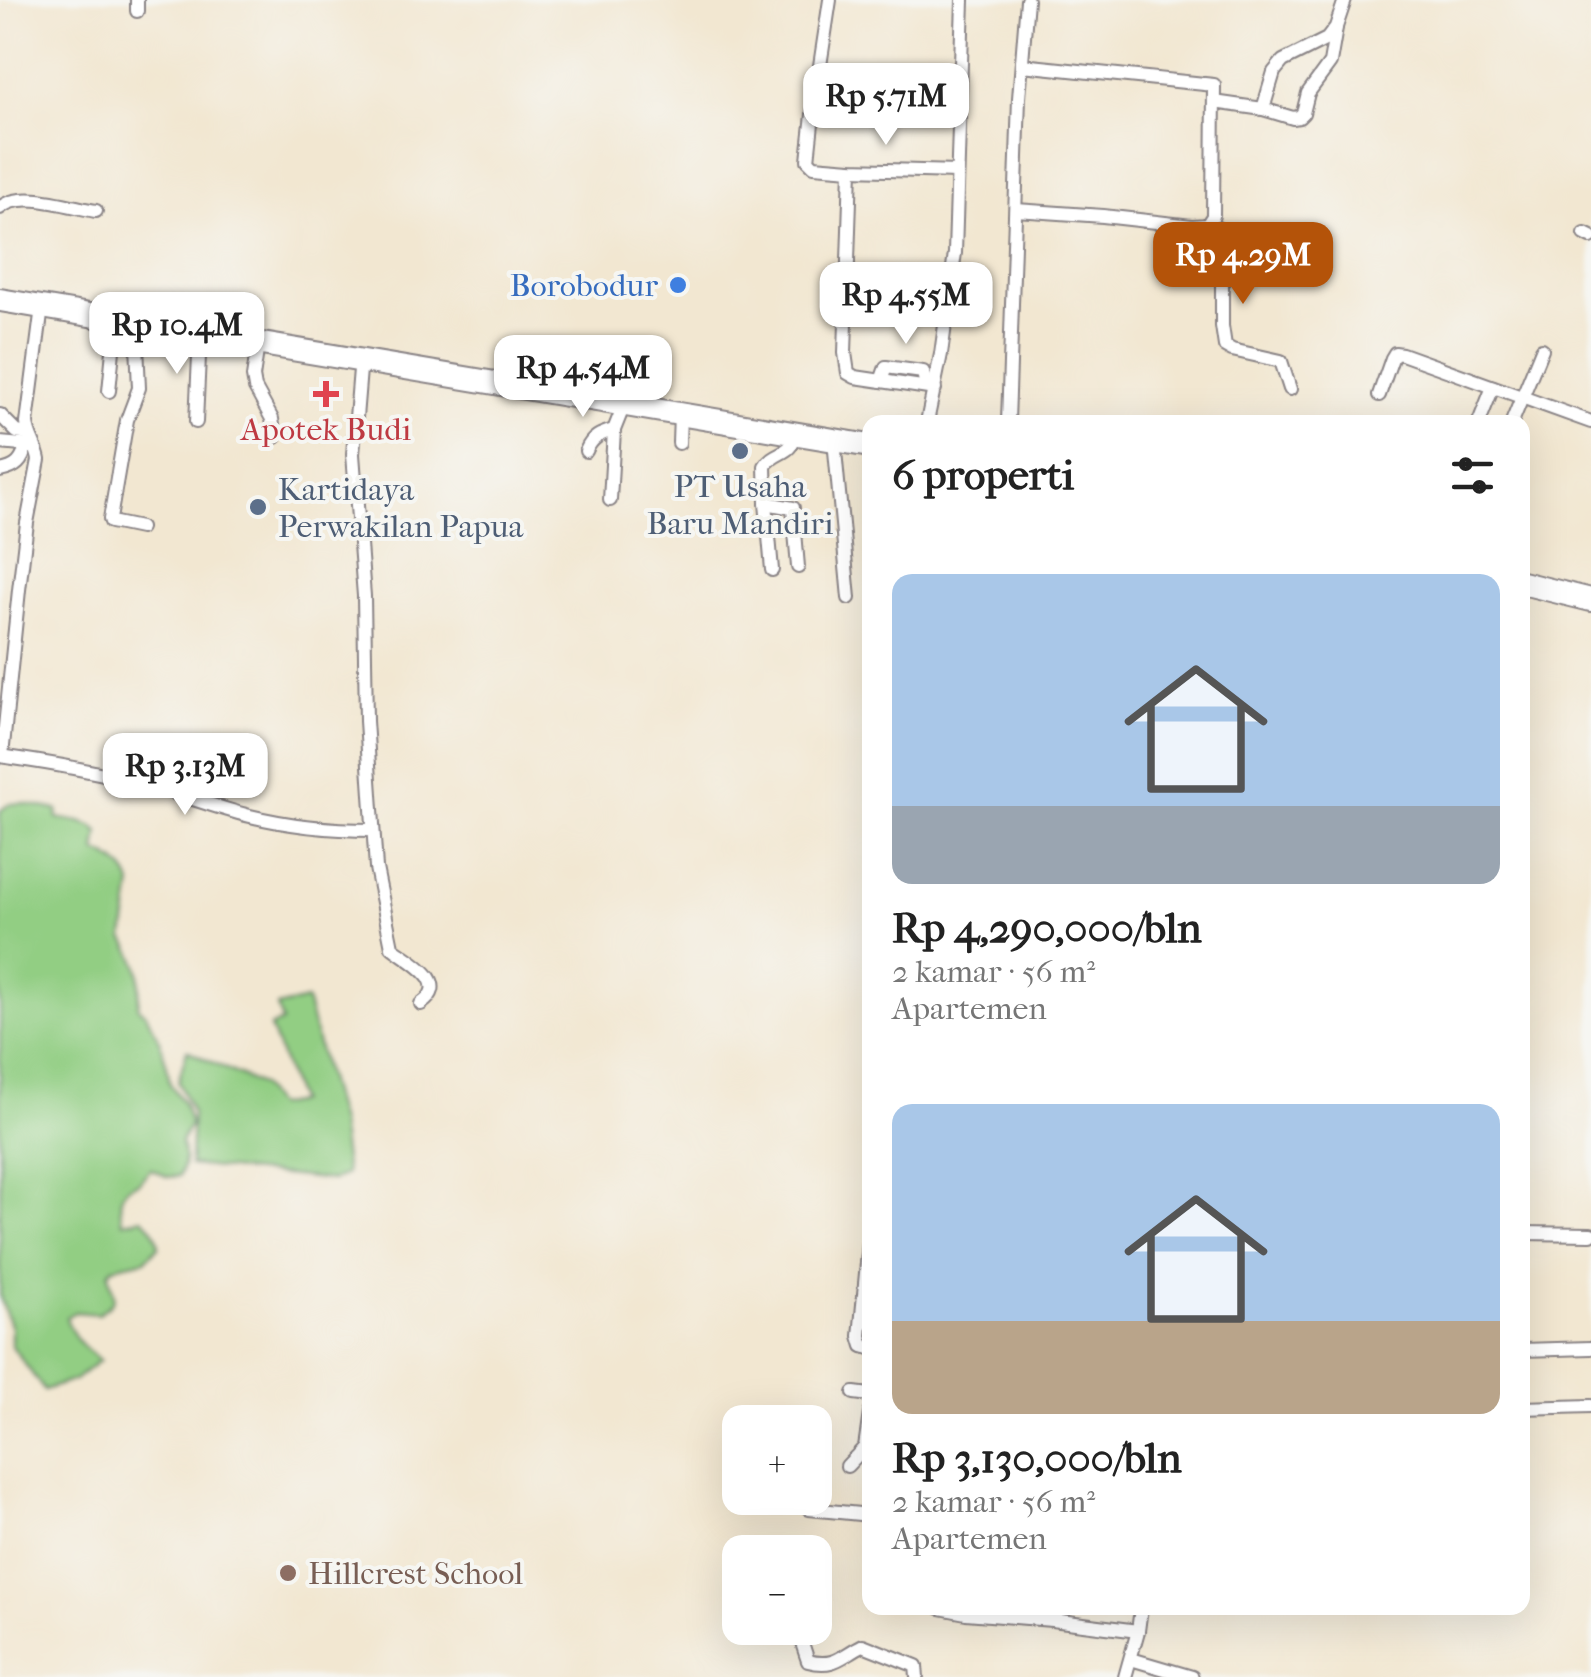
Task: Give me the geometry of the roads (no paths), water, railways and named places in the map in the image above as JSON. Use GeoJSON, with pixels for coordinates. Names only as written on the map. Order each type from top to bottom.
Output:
{"type":"FeatureCollection","features":[{"type":"Feature","properties":{"kind":"highway"},"geometry":{"type":"LineString","coordinates":[[0,290],[200,334],[361,356],[862,445]]}},
{"type":"Feature","properties":{"kind":"highway"},"geometry":{"type":"LineString","coordinates":[[0,300],[862,435]]}},
{"type":"Feature","properties":{"kind":"highway"},"geometry":{"type":"LineString","coordinates":[[1530,574],[1591,588]]}},
{"type":"Feature","properties":{"kind":"highway"},"geometry":{"type":"LineString","coordinates":[[1530,586],[1591,600]]}},
{"type":"Feature","properties":{"kind":"street"},"geometry":{"type":"LineString","coordinates":[[830,0],[808,160],[814,166],[850,169],[957,172]]}},
{"type":"Feature","properties":{"kind":"street"},"geometry":{"type":"LineString","coordinates":[[928,415],[955,253],[963,0]]}},
{"type":"Feature","properties":{"kind":"street"},"geometry":{"type":"LineString","coordinates":[[1008,415],[1027,0]]}},
{"type":"Feature","properties":{"kind":"street"},"geometry":{"type":"LineString","coordinates":[[1214,102],[1300,117],[1308,93],[1330,63],[1345,0]]}},
{"type":"Feature","properties":{"kind":"street"},"geometry":{"type":"LineString","coordinates":[[1264,109],[1274,72],[1283,60],[1327,39],[1336,27]]}},
{"type":"Feature","properties":{"kind":"street"},"geometry":{"type":"LineString","coordinates":[[1022,65],[1214,84],[1213,216],[1207,224]]}},
{"type":"Feature","properties":{"kind":"street"},"geometry":{"type":"LineString","coordinates":[[850,169],[848,373],[855,378],[931,388]]}},
{"type":"Feature","properties":{"kind":"street"},"geometry":{"type":"LineString","coordinates":[[0,208],[18,199],[96,211]]}},
{"type":"Feature","properties":{"kind":"street"},"geometry":{"type":"LineString","coordinates":[[1016,210],[1192,226],[1207,224],[1217,228],[1222,232],[1225,346],[1282,361],[1290,389]]}},
{"type":"Feature","properties":{"kind":"street"},"geometry":{"type":"LineString","coordinates":[[1192,226],[1193,278]]}},
{"type":"Feature","properties":{"kind":"street"},"geometry":{"type":"LineString","coordinates":[[42,307],[29,402],[30,442],[38,460],[1,756],[124,779],[285,824],[373,830]]}},
{"type":"Feature","properties":{"kind":"street"},"geometry":{"type":"LineString","coordinates":[[109,391],[137,320]]}},
{"type":"Feature","properties":{"kind":"street"},"geometry":{"type":"LineString","coordinates":[[137,320],[139,388],[127,420],[110,519],[140,528]]}},
{"type":"Feature","properties":{"kind":"street"},"geometry":{"type":"LineString","coordinates":[[196,422],[200,334]]}},
{"type":"Feature","properties":{"kind":"street"},"geometry":{"type":"LineString","coordinates":[[258,344],[255,388],[272,419],[275,437]]}},
{"type":"Feature","properties":{"kind":"street"},"geometry":{"type":"LineString","coordinates":[[1515,415],[1542,348]]}},
{"type":"Feature","properties":{"kind":"street"},"geometry":{"type":"LineString","coordinates":[[1379,394],[1395,354],[1402,354],[1591,422]]}},
{"type":"Feature","properties":{"kind":"street"},"geometry":{"type":"LineString","coordinates":[[361,356],[353,468],[364,596],[373,830],[380,894],[391,943],[425,970],[429,979],[432,992],[421,1004]]}},
{"type":"Feature","properties":{"kind":"street"},"geometry":{"type":"LineString","coordinates":[[1483,415],[1493,388]]}},
{"type":"Feature","properties":{"kind":"street"},"geometry":{"type":"LineString","coordinates":[[610,500],[614,430],[624,405]]}},
{"type":"Feature","properties":{"kind":"street"},"geometry":{"type":"LineString","coordinates":[[0,414],[30,442]]}},
{"type":"Feature","properties":{"kind":"street"},"geometry":{"type":"LineString","coordinates":[[679,444],[680,414]]}},
{"type":"Feature","properties":{"kind":"street"},"geometry":{"type":"LineString","coordinates":[[586,451],[592,440],[614,430]]}},
{"type":"Feature","properties":{"kind":"street"},"geometry":{"type":"LineString","coordinates":[[772,570],[765,466],[790,450],[795,434]]}},
{"type":"Feature","properties":{"kind":"street"},"geometry":{"type":"LineString","coordinates":[[834,440],[849,598]]}},
{"type":"Feature","properties":{"kind":"street"},"geometry":{"type":"LineString","coordinates":[[0,443],[30,442]]}},
{"type":"Feature","properties":{"kind":"street"},"geometry":{"type":"LineString","coordinates":[[0,471],[16,466],[30,442]]}},
{"type":"Feature","properties":{"kind":"street"},"geometry":{"type":"LineString","coordinates":[[766,503],[794,508],[798,567]]}},
{"type":"Feature","properties":{"kind":"street"},"geometry":{"type":"LineString","coordinates":[[1530,1233],[1591,1234]]}},
{"type":"Feature","properties":{"kind":"street"},"geometry":{"type":"LineString","coordinates":[[1530,1350],[1591,1348]]}},
{"type":"Feature","properties":{"kind":"street"},"geometry":{"type":"LineString","coordinates":[[854,1393],[862,1394]]}},
{"type":"Feature","properties":{"kind":"street"},"geometry":{"type":"LineString","coordinates":[[1530,1408],[1591,1406]]}},
{"type":"Feature","properties":{"kind":"street"},"geometry":{"type":"LineString","coordinates":[[847,1466],[862,1449]]}},
{"type":"Feature","properties":{"kind":"street"},"geometry":{"type":"LineString","coordinates":[[832,1511],[862,1514]]}},
{"type":"Feature","properties":{"kind":"street"},"geometry":{"type":"LineString","coordinates":[[998,1615],[1138,1631]]}},
{"type":"Feature","properties":{"kind":"street"},"geometry":{"type":"LineString","coordinates":[[1125,1677],[1141,1615]]}},
{"type":"Feature","properties":{"kind":"street"},"geometry":{"type":"LineString","coordinates":[[802,1646],[808,1661],[820,1664],[842,1659],[863,1645],[916,1666],[916,1677]]}},
{"type":"Feature","properties":{"kind":"street"},"geometry":{"type":"LineString","coordinates":[[1131,1660],[1191,1677]]}},
{"type":"Feature","properties":{"kind":"place","name":"Borobodur"},"geometry":{"type":"Point","coordinates":[678,285]}},
{"type":"Feature","properties":{"kind":"place","name":"Apotek Budi"},"geometry":{"type":"Point","coordinates":[326,394]}},
{"type":"Feature","properties":{"kind":"place","name":"PT Usaha Baru Mandiri"},"geometry":{"type":"Point","coordinates":[740,451]}},
{"type":"Feature","properties":{"kind":"place","name":"Kartidaya Perwakilan Papua"},"geometry":{"type":"Point","coordinates":[258,507]}},
{"type":"Feature","properties":{"kind":"place","name":"Hillcrest School"},"geometry":{"type":"Point","coordinates":[288,1573]}}]}
